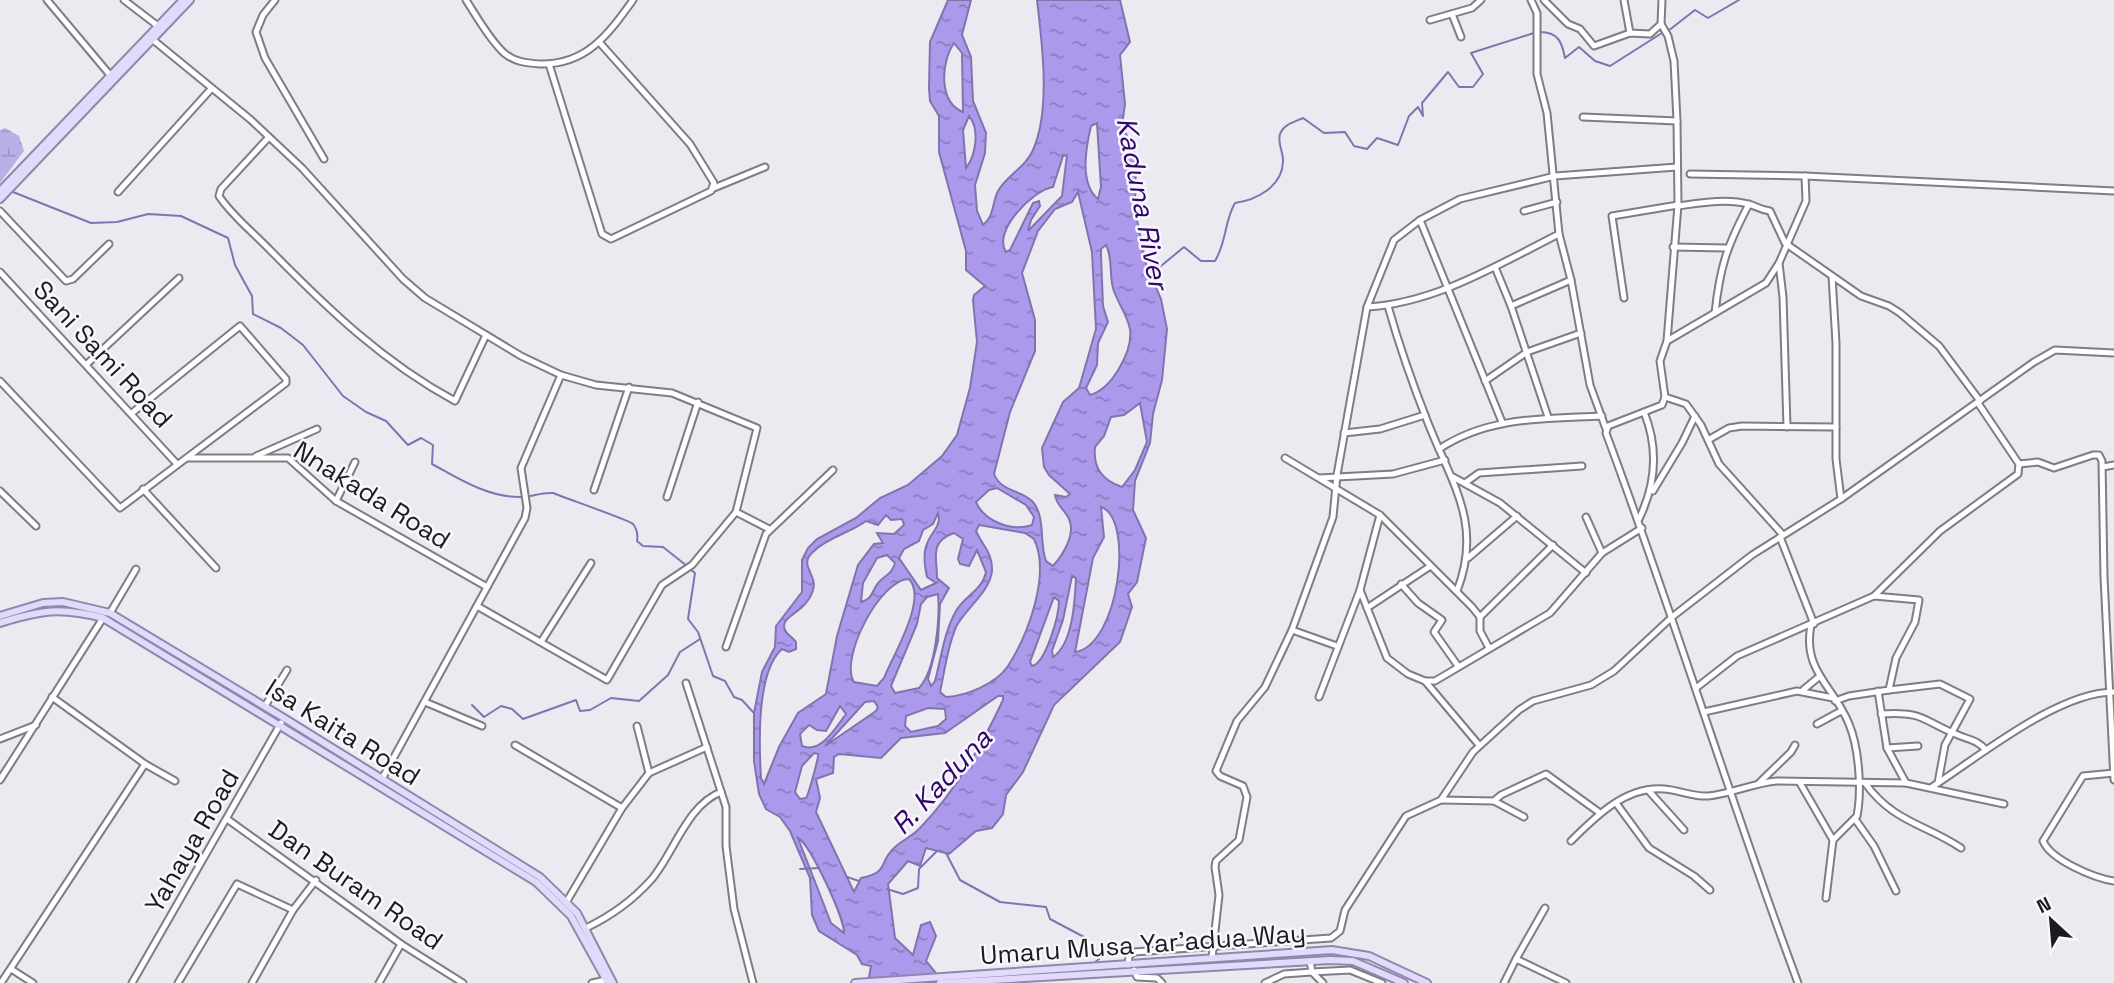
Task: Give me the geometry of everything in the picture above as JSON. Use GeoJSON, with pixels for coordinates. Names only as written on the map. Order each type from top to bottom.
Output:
{"type":"FeatureCollection","features":[{"type":"Feature","properties":{"kind":"main road"},"geometry":{"type":"LineString","coordinates":[[0,199],[110,75],[183,0]]}},
{"type":"Feature","properties":{"kind":"main road"},"geometry":{"type":"LineString","coordinates":[[0,191],[30,164],[190,0]]}},
{"type":"Feature","properties":{"kind":"main road","name":"Isa Kaita Road"},"geometry":{"type":"LineString","coordinates":[[0,616],[43,603],[63,602],[106,616],[265,706],[511,862],[536,882],[562,905],[581,930],[609,982]]}},
{"type":"Feature","properties":{"kind":"main road","name":"Isa Kaita Road"},"geometry":{"type":"LineString","coordinates":[[0,622],[44,610],[63,609],[106,616],[280,725],[540,877],[567,901],[586,928],[609,982]]}},
{"type":"Feature","properties":{"kind":"main road","name":"Umaru Musa Yar'adua Way"},"geometry":{"type":"LineString","coordinates":[[940,983],[1128,964],[1346,950],[1369,956],[1427,983]]}},
{"type":"Feature","properties":{"kind":"main road","name":"Umaru Musa Yar'adua Way"},"geometry":{"type":"LineString","coordinates":[[855,983],[1353,961],[1404,983]]}},
{"type":"Feature","properties":{"kind":"street"},"geometry":{"type":"LineString","coordinates":[[47,0],[110,75]]}},
{"type":"Feature","properties":{"kind":"street"},"geometry":{"type":"LineString","coordinates":[[124,0],[158,26]]}},
{"type":"Feature","properties":{"kind":"street"},"geometry":{"type":"LineString","coordinates":[[275,0],[263,15],[256,32],[265,58],[324,159]]}},
{"type":"Feature","properties":{"kind":"street"},"geometry":{"type":"LineString","coordinates":[[466,0],[503,51],[515,60],[549,64],[574,60],[600,43],[633,0]]}},
{"type":"Feature","properties":{"kind":"street"},"geometry":{"type":"LineString","coordinates":[[1430,20],[1472,8],[1481,0]]}},
{"type":"Feature","properties":{"kind":"street"},"geometry":{"type":"LineString","coordinates":[[1531,0],[1537,13],[1537,74],[1547,113],[1559,234],[1571,280],[1590,386],[1639,519],[1729,790],[1798,983]]}},
{"type":"Feature","properties":{"kind":"street"},"geometry":{"type":"LineString","coordinates":[[1544,0],[1568,24],[1580,29],[1594,46],[1630,33],[1650,34],[1665,30]]}},
{"type":"Feature","properties":{"kind":"street"},"geometry":{"type":"LineString","coordinates":[[1624,0],[1630,33]]}},
{"type":"Feature","properties":{"kind":"street"},"geometry":{"type":"LineString","coordinates":[[1606,429],[1662,405],[1665,397],[1660,361],[1667,341],[1678,205],[1674,61],[1665,30],[1662,0]]}},
{"type":"Feature","properties":{"kind":"street"},"geometry":{"type":"LineString","coordinates":[[1452,14],[1461,37]]}},
{"type":"Feature","properties":{"kind":"street"},"geometry":{"type":"LineString","coordinates":[[152,39],[302,168],[403,279],[425,298],[486,335],[561,375],[596,385],[672,393],[757,428],[736,512],[692,565],[659,589],[607,680],[477,606]]}},
{"type":"Feature","properties":{"kind":"street"},"geometry":{"type":"LineString","coordinates":[[600,43],[690,144],[713,177],[713,188]]}},
{"type":"Feature","properties":{"kind":"street"},"geometry":{"type":"LineString","coordinates":[[549,64],[605,238],[611,239],[658,218],[713,188],[765,167]]}},
{"type":"Feature","properties":{"kind":"street"},"geometry":{"type":"LineString","coordinates":[[118,192],[211,89]]}},
{"type":"Feature","properties":{"kind":"street"},"geometry":{"type":"LineString","coordinates":[[1583,117],[1677,121]]}},
{"type":"Feature","properties":{"kind":"street"},"geometry":{"type":"LineString","coordinates":[[269,137],[219,195],[326,306],[366,343],[410,376],[455,401],[486,335]]}},
{"type":"Feature","properties":{"kind":"street"},"geometry":{"type":"LineString","coordinates":[[1212,958],[1219,895],[1216,860],[1239,840],[1247,797],[1243,786],[1220,776],[1216,771],[1237,721],[1265,687],[1293,630],[1333,517],[1337,475],[1367,307],[1394,240],[1420,220],[1460,199],[1555,176],[1677,167]]}},
{"type":"Feature","properties":{"kind":"street"},"geometry":{"type":"LineString","coordinates":[[1690,174],[1805,176],[2114,191]]}},
{"type":"Feature","properties":{"kind":"street"},"geometry":{"type":"LineString","coordinates":[[1787,427],[1783,298],[1779,264],[1784,243],[1806,201],[1805,176]]}},
{"type":"Feature","properties":{"kind":"street"},"geometry":{"type":"LineString","coordinates":[[1524,211],[1557,202]]}},
{"type":"Feature","properties":{"kind":"street"},"geometry":{"type":"LineString","coordinates":[[1624,298],[1612,216],[1706,202],[1749,204],[1758,210],[1770,211],[1784,243],[1861,296],[1889,306],[1939,346],[2020,464],[2018,474],[1940,531],[1874,596],[1737,656],[1696,688]]}},
{"type":"Feature","properties":{"kind":"street"},"geometry":{"type":"LineString","coordinates":[[1716,313],[1720,268],[1726,248],[1749,204]]}},
{"type":"Feature","properties":{"kind":"street"},"geometry":{"type":"LineString","coordinates":[[0,211],[66,281],[72,279],[109,244]]}},
{"type":"Feature","properties":{"kind":"street"},"geometry":{"type":"LineString","coordinates":[[1420,220],[1502,422]]}},
{"type":"Feature","properties":{"kind":"street"},"geometry":{"type":"LineString","coordinates":[[1367,307],[1388,306],[1448,288],[1559,234]]}},
{"type":"Feature","properties":{"kind":"street"},"geometry":{"type":"LineString","coordinates":[[1673,247],[1726,248]]}},
{"type":"Feature","properties":{"kind":"street"},"geometry":{"type":"LineString","coordinates":[[1667,341],[1766,283],[1779,264]]}},
{"type":"Feature","properties":{"kind":"street"},"geometry":{"type":"LineString","coordinates":[[1495,267],[1548,416]]}},
{"type":"Feature","properties":{"kind":"street","name":"Sani Sami Road"},"geometry":{"type":"LineString","coordinates":[[0,272],[177,464]]}},
{"type":"Feature","properties":{"kind":"street"},"geometry":{"type":"LineString","coordinates":[[1832,276],[1836,343],[1836,427],[1842,499]]}},
{"type":"Feature","properties":{"kind":"street"},"geometry":{"type":"LineString","coordinates":[[87,364],[179,278]]}},
{"type":"Feature","properties":{"kind":"street"},"geometry":{"type":"LineString","coordinates":[[1511,306],[1571,280]]}},
{"type":"Feature","properties":{"kind":"street"},"geometry":{"type":"LineString","coordinates":[[1388,306],[1425,415],[1453,477],[1467,534],[1468,558],[1457,591]]}},
{"type":"Feature","properties":{"kind":"street"},"geometry":{"type":"LineString","coordinates":[[0,381],[117,507],[122,508],[143,489],[286,383],[285,376],[240,326],[132,413]]}},
{"type":"Feature","properties":{"kind":"street"},"geometry":{"type":"LineString","coordinates":[[1485,381],[1527,352],[1581,333]]}},
{"type":"Feature","properties":{"kind":"street"},"geometry":{"type":"LineString","coordinates":[[1441,800],[1479,745],[1533,701],[1591,685],[1614,671],[1672,617],[1782,536],[1842,499],[2055,350],[2114,352]]}},
{"type":"Feature","properties":{"kind":"street"},"geometry":{"type":"LineString","coordinates":[[382,779],[526,518],[521,468],[561,375]]}},
{"type":"Feature","properties":{"kind":"street"},"geometry":{"type":"LineString","coordinates":[[594,490],[629,387]]}},
{"type":"Feature","properties":{"kind":"street"},"geometry":{"type":"LineString","coordinates":[[1665,397],[1679,400],[1695,416],[1726,473],[1782,536],[1813,624],[1808,652],[1850,725],[1858,783],[1858,811],[1855,819],[1833,840]]}},
{"type":"Feature","properties":{"kind":"street"},"geometry":{"type":"LineString","coordinates":[[667,497],[698,402]]}},
{"type":"Feature","properties":{"kind":"street"},"geometry":{"type":"LineString","coordinates":[[1644,412],[1654,443],[1651,493]]}},
{"type":"Feature","properties":{"kind":"street"},"geometry":{"type":"LineString","coordinates":[[1344,433],[1380,429],[1425,415]]}},
{"type":"Feature","properties":{"kind":"street"},"geometry":{"type":"LineString","coordinates":[[1439,449],[1467,432],[1502,422],[1548,416],[1602,416]]}},
{"type":"Feature","properties":{"kind":"street"},"geometry":{"type":"LineString","coordinates":[[1639,519],[1695,416]]}},
{"type":"Feature","properties":{"kind":"street"},"geometry":{"type":"LineString","coordinates":[[1708,440],[1734,427],[1836,427]]}},
{"type":"Feature","properties":{"kind":"street"},"geometry":{"type":"LineString","coordinates":[[252,458],[317,429]]}},
{"type":"Feature","properties":{"kind":"street"},"geometry":{"type":"LineString","coordinates":[[2020,464],[2038,463],[2054,468],[2092,454],[2099,455],[2103,467],[2104,576],[2114,780]]}},
{"type":"Feature","properties":{"kind":"street","name":"Nnakada Road"},"geometry":{"type":"LineString","coordinates":[[188,458],[288,458],[336,500],[487,587]]}},
{"type":"Feature","properties":{"kind":"street"},"geometry":{"type":"LineString","coordinates":[[1285,458],[1380,515],[1480,617],[1480,631],[1489,648]]}},
{"type":"Feature","properties":{"kind":"street"},"geometry":{"type":"LineString","coordinates":[[1319,478],[1393,474],[1445,460]]}},
{"type":"Feature","properties":{"kind":"street"},"geometry":{"type":"LineString","coordinates":[[336,500],[355,462]]}},
{"type":"Feature","properties":{"kind":"street"},"geometry":{"type":"LineString","coordinates":[[2103,467],[2114,465]]}},
{"type":"Feature","properties":{"kind":"street"},"geometry":{"type":"LineString","coordinates":[[1465,483],[1479,473],[1582,466]]}},
{"type":"Feature","properties":{"kind":"street"},"geometry":{"type":"LineString","coordinates":[[726,647],[769,529],[833,470]]}},
{"type":"Feature","properties":{"kind":"street"},"geometry":{"type":"LineString","coordinates":[[1453,477],[1517,516],[1586,573]]}},
{"type":"Feature","properties":{"kind":"street"},"geometry":{"type":"LineString","coordinates":[[143,489],[216,568]]}},
{"type":"Feature","properties":{"kind":"street"},"geometry":{"type":"LineString","coordinates":[[0,491],[36,526]]}},
{"type":"Feature","properties":{"kind":"street"},"geometry":{"type":"LineString","coordinates":[[736,512],[769,529]]}},
{"type":"Feature","properties":{"kind":"street"},"geometry":{"type":"LineString","coordinates":[[1319,697],[1360,590],[1380,515]]}},
{"type":"Feature","properties":{"kind":"street"},"geometry":{"type":"LineString","coordinates":[[1468,558],[1517,516]]}},
{"type":"Feature","properties":{"kind":"street"},"geometry":{"type":"LineString","coordinates":[[1586,517],[1602,553]]}},
{"type":"Feature","properties":{"kind":"street"},"geometry":{"type":"LineString","coordinates":[[1360,590],[1387,658],[1408,674],[1425,681],[1435,681],[1550,612],[1602,553],[1642,528]]}},
{"type":"Feature","properties":{"kind":"street"},"geometry":{"type":"LineString","coordinates":[[1480,617],[1553,545]]}},
{"type":"Feature","properties":{"kind":"street"},"geometry":{"type":"LineString","coordinates":[[541,642],[591,563]]}},
{"type":"Feature","properties":{"kind":"street"},"geometry":{"type":"LineString","coordinates":[[1367,608],[1429,567]]}},
{"type":"Feature","properties":{"kind":"street"},"geometry":{"type":"LineString","coordinates":[[0,780],[135,569]]}},
{"type":"Feature","properties":{"kind":"street"},"geometry":{"type":"LineString","coordinates":[[1401,584],[1418,603],[1442,620],[1434,632],[1458,666]]}},
{"type":"Feature","properties":{"kind":"street"},"geometry":{"type":"LineString","coordinates":[[1874,596],[1920,601],[1915,622],[1896,658],[1889,690]]}},
{"type":"Feature","properties":{"kind":"street"},"geometry":{"type":"LineString","coordinates":[[1293,630],[1337,646]]}},
{"type":"Feature","properties":{"kind":"street"},"geometry":{"type":"LineString","coordinates":[[265,706],[287,670]]}},
{"type":"Feature","properties":{"kind":"street"},"geometry":{"type":"LineString","coordinates":[[1803,691],[1820,676]]}},
{"type":"Feature","properties":{"kind":"street"},"geometry":{"type":"LineString","coordinates":[[1425,681],[1479,745]]}},
{"type":"Feature","properties":{"kind":"street"},"geometry":{"type":"LineString","coordinates":[[686,683],[728,817],[726,846],[734,909],[752,983]]}},
{"type":"Feature","properties":{"kind":"street"},"geometry":{"type":"LineString","coordinates":[[1704,712],[1803,691],[1834,700],[1878,691],[1940,684],[1970,699],[1945,745],[1938,783]]}},
{"type":"Feature","properties":{"kind":"street"},"geometry":{"type":"LineString","coordinates":[[1878,691],[1887,748],[1906,783]]}},
{"type":"Feature","properties":{"kind":"street"},"geometry":{"type":"LineString","coordinates":[[1932,787],[1986,750],[2075,698],[2111,692]]}},
{"type":"Feature","properties":{"kind":"street"},"geometry":{"type":"LineString","coordinates":[[52,697],[145,764],[174,781]]}},
{"type":"Feature","properties":{"kind":"street"},"geometry":{"type":"LineString","coordinates":[[425,702],[482,726]]}},
{"type":"Feature","properties":{"kind":"street"},"geometry":{"type":"LineString","coordinates":[[1817,724],[1841,711]]}},
{"type":"Feature","properties":{"kind":"street"},"geometry":{"type":"LineString","coordinates":[[1881,714],[1920,715],[1978,741],[1986,750]]}},
{"type":"Feature","properties":{"kind":"street","name":"Yahaya Road"},"geometry":{"type":"LineString","coordinates":[[132,983],[284,718]]}},
{"type":"Feature","properties":{"kind":"street"},"geometry":{"type":"LineString","coordinates":[[0,739],[36,725]]}},
{"type":"Feature","properties":{"kind":"street"},"geometry":{"type":"LineString","coordinates":[[637,726],[649,773]]}},
{"type":"Feature","properties":{"kind":"street"},"geometry":{"type":"LineString","coordinates":[[514,745],[622,808]]}},
{"type":"Feature","properties":{"kind":"street"},"geometry":{"type":"LineString","coordinates":[[1759,783],[1795,745]]}},
{"type":"Feature","properties":{"kind":"street"},"geometry":{"type":"LineString","coordinates":[[1887,748],[1917,746]]}},
{"type":"Feature","properties":{"kind":"street"},"geometry":{"type":"LineString","coordinates":[[567,901],[622,808],[649,773],[707,747]]}},
{"type":"Feature","properties":{"kind":"street"},"geometry":{"type":"LineString","coordinates":[[1,983],[145,764]]}},
{"type":"Feature","properties":{"kind":"street"},"geometry":{"type":"LineString","coordinates":[[2114,773],[2082,776],[2043,841],[2048,850],[2094,878],[2114,881]]}},
{"type":"Feature","properties":{"kind":"street"},"geometry":{"type":"LineString","coordinates":[[1494,802],[1501,795],[1546,774],[1600,813]]}},
{"type":"Feature","properties":{"kind":"street"},"geometry":{"type":"LineString","coordinates":[[1571,841],[1600,813],[1616,803],[1648,790],[1665,789],[1705,796],[1759,783],[1906,783],[2004,804]]}},
{"type":"Feature","properties":{"kind":"street"},"geometry":{"type":"LineString","coordinates":[[1800,783],[1833,840],[1826,898]]}},
{"type":"Feature","properties":{"kind":"street"},"geometry":{"type":"LineString","coordinates":[[1865,783],[1880,801],[1909,822],[1961,848]]}},
{"type":"Feature","properties":{"kind":"street"},"geometry":{"type":"LineString","coordinates":[[1648,790],[1684,830]]}},
{"type":"Feature","properties":{"kind":"street"},"geometry":{"type":"LineString","coordinates":[[586,928],[605,919],[651,880],[700,808],[721,793]]}},
{"type":"Feature","properties":{"kind":"street"},"geometry":{"type":"LineString","coordinates":[[1128,964],[1129,956],[1134,952],[1331,938],[1340,931],[1345,910],[1405,818],[1441,800],[1494,802],[1524,817]]}},
{"type":"Feature","properties":{"kind":"street"},"geometry":{"type":"LineString","coordinates":[[1616,803],[1648,848],[1694,876],[1710,890]]}},
{"type":"Feature","properties":{"kind":"street","name":"Dan Buram Road"},"geometry":{"type":"LineString","coordinates":[[227,819],[316,880],[401,944],[463,983]]}},
{"type":"Feature","properties":{"kind":"street"},"geometry":{"type":"LineString","coordinates":[[1855,819],[1874,846],[1896,891]]}},
{"type":"Feature","properties":{"kind":"street"},"geometry":{"type":"LineString","coordinates":[[252,983],[293,910],[316,880]]}},
{"type":"Feature","properties":{"kind":"street"},"geometry":{"type":"LineString","coordinates":[[178,983],[237,884],[293,910]]}},
{"type":"Feature","properties":{"kind":"street"},"geometry":{"type":"LineString","coordinates":[[1504,983],[1545,908]]}},
{"type":"Feature","properties":{"kind":"street"},"geometry":{"type":"LineString","coordinates":[[379,983],[401,944]]}},
{"type":"Feature","properties":{"kind":"street"},"geometry":{"type":"LineString","coordinates":[[1516,959],[1566,983]]}},
{"type":"Feature","properties":{"kind":"street"},"geometry":{"type":"LineString","coordinates":[[1310,961],[1312,972],[1323,983]]}},
{"type":"Feature","properties":{"kind":"street"},"geometry":{"type":"LineString","coordinates":[[11,969],[33,983]]}},
{"type":"Feature","properties":{"kind":"street"},"geometry":{"type":"LineString","coordinates":[[1134,970],[1137,977],[1157,978],[1162,983]]}},
{"type":"Feature","properties":{"kind":"street"},"geometry":{"type":"LineString","coordinates":[[1268,982],[1284,974],[1350,970],[1382,983]]}},
{"type":"Feature","properties":{"kind":"street"},"geometry":{"type":"LineString","coordinates":[[592,983],[609,982]]}},
{"type":"Feature","properties":{"kind":"green space"},"geometry":{"type":"Polygon","coordinates":[[[5,128],[19,136],[24,151],[0,183],[0,130],[5,128]]]}},
{"type":"Feature","properties":{"kind":"water"},"geometry":{"type":"Polygon","coordinates":[[[948,0],[971,0],[962,35],[971,57],[973,101],[986,133],[985,153],[975,185],[977,211],[983,225],[991,214],[998,191],[1030,156],[1039,134],[1044,76],[1037,0],[1120,0],[1130,42],[1120,55],[1125,104],[1122,125],[1136,156],[1135,210],[1146,264],[1161,299],[1167,329],[1162,380],[1153,414],[1150,443],[1135,481],[1133,510],[1146,538],[1137,582],[1128,594],[1132,607],[1120,642],[1054,705],[1023,772],[1006,795],[1003,814],[992,828],[976,831],[949,854],[926,848],[920,866],[908,861],[888,884],[895,938],[913,955],[921,925],[930,922],[936,936],[926,961],[944,983],[868,983],[871,966],[862,964],[857,955],[819,931],[812,915],[810,878],[790,831],[780,817],[766,809],[759,794],[754,761],[754,713],[762,672],[775,647],[776,626],[802,592],[802,560],[808,548],[817,539],[856,518],[880,498],[908,485],[942,456],[957,435],[970,388],[977,342],[973,300],[974,295],[985,286],[966,270],[966,251],[939,152],[939,116],[930,101],[930,42],[948,0]],[[954,43],[946,60],[944,81],[949,100],[963,112],[962,53],[954,43]],[[969,116],[963,130],[966,168],[976,135],[969,116]],[[1097,123],[1091,126],[1086,154],[1088,184],[1098,199],[1101,187],[1097,123]],[[1067,155],[1063,156],[1053,187],[1035,195],[1009,223],[1003,243],[1006,252],[1010,250],[1033,203],[1039,201],[1040,206],[1028,231],[1062,196],[1067,155]],[[1078,192],[1072,202],[1055,209],[1038,231],[1022,273],[1035,320],[1035,351],[1010,412],[994,474],[1001,484],[1028,498],[1037,508],[1046,561],[1053,566],[1064,550],[1071,531],[1069,519],[1055,495],[1066,497],[1070,494],[1044,467],[1042,448],[1063,402],[1079,388],[1096,329],[1092,252],[1078,192]],[[1106,245],[1101,249],[1103,306],[1108,322],[1098,343],[1097,365],[1086,388],[1090,395],[1113,377],[1124,358],[1130,338],[1129,324],[1113,288],[1106,245]],[[1140,403],[1124,415],[1111,417],[1104,436],[1095,447],[1100,472],[1109,481],[1122,487],[1135,470],[1147,442],[1140,403]],[[997,488],[989,490],[976,502],[985,515],[1007,526],[1032,525],[1034,517],[1026,505],[997,488]],[[1101,507],[1104,537],[1093,558],[1075,652],[1090,644],[1102,628],[1112,606],[1117,581],[1117,533],[1111,516],[1101,507]],[[938,513],[933,524],[923,530],[919,541],[904,549],[899,558],[921,590],[936,583],[927,577],[925,556],[927,544],[939,522],[938,513]],[[886,515],[878,525],[866,521],[826,542],[809,556],[807,561],[813,579],[813,590],[806,603],[785,622],[784,629],[796,642],[796,649],[789,652],[782,649],[767,674],[761,710],[761,778],[764,784],[779,747],[798,713],[826,694],[837,636],[858,565],[874,544],[883,543],[877,533],[894,534],[904,525],[902,519],[891,520],[886,515]],[[979,525],[976,531],[991,559],[990,579],[960,620],[953,635],[940,692],[946,697],[980,688],[1003,672],[1016,653],[1035,604],[1040,569],[1039,553],[1034,539],[1025,533],[979,525]],[[954,533],[941,541],[936,551],[937,578],[949,588],[940,604],[938,641],[928,679],[931,686],[935,681],[952,619],[959,606],[981,584],[986,572],[977,550],[969,566],[960,564],[958,559],[963,539],[954,533]],[[887,555],[877,558],[863,583],[861,602],[865,601],[894,567],[895,563],[887,555]],[[1072,576],[1063,620],[1052,651],[1053,657],[1060,651],[1069,632],[1074,609],[1076,578],[1072,576]],[[909,579],[898,582],[875,606],[857,639],[851,671],[854,682],[877,686],[884,678],[912,613],[914,588],[909,579]],[[938,594],[927,597],[921,604],[917,624],[891,686],[895,693],[919,688],[925,680],[936,643],[938,594]],[[1054,597],[1030,662],[1032,666],[1042,657],[1057,617],[1059,601],[1054,597]],[[998,696],[945,733],[901,738],[881,758],[839,754],[834,757],[833,773],[816,779],[820,798],[816,812],[854,892],[861,878],[880,870],[889,853],[917,831],[945,799],[977,751],[1003,696],[998,696]],[[874,701],[865,702],[825,746],[876,711],[878,707],[874,701]],[[840,706],[826,731],[809,725],[800,734],[802,746],[822,743],[846,714],[840,706]],[[928,708],[906,716],[905,726],[911,732],[938,726],[946,719],[945,709],[928,708]],[[814,753],[802,766],[795,792],[800,799],[807,796],[818,754],[814,753]],[[798,838],[831,923],[844,933],[833,898],[810,853],[798,838]]]}},
{"type":"Feature","properties":{"kind":"waterway"},"geometry":{"type":"LineString","coordinates":[[1668,31],[1695,10],[1708,18],[1739,0]]}},
{"type":"Feature","properties":{"kind":"waterway"},"geometry":{"type":"LineString","coordinates":[[1540,32],[1546,32],[1558,39],[1565,58],[1579,47],[1595,61],[1610,66],[1662,33]]}},
{"type":"Feature","properties":{"kind":"waterway","name":"Kaduna River"},"geometry":{"type":"LineString","coordinates":[[1150,275],[1184,247],[1201,261],[1215,261],[1235,203],[1259,195],[1278,179],[1283,162],[1279,138],[1287,126],[1303,118],[1324,133],[1345,132],[1354,146],[1367,149],[1377,138],[1398,145],[1409,116],[1418,107],[1423,116],[1422,103],[1448,72],[1459,87],[1473,87],[1483,74],[1471,53],[1534,33]]}},
{"type":"Feature","properties":{"kind":"waterway"},"geometry":{"type":"LineString","coordinates":[[13,192],[91,223],[117,222],[148,214],[181,216],[228,238],[235,265],[252,296],[253,314],[281,328],[303,345],[343,396],[366,412],[386,421],[408,445],[421,438],[433,445],[432,464],[496,494],[520,497],[553,493],[620,518],[633,524],[637,541],[643,546],[663,547],[687,566]]}},
{"type":"Feature","properties":{"kind":"waterway"},"geometry":{"type":"LineString","coordinates":[[691,570],[695,573],[688,619],[698,632],[713,676],[725,681],[734,697],[742,700],[753,712]]}},
{"type":"Feature","properties":{"kind":"waterway"},"geometry":{"type":"LineString","coordinates":[[472,705],[484,717],[501,706],[512,709],[523,719],[576,700],[580,711],[590,710],[611,698],[639,701],[668,675],[680,652],[700,639]]}},
{"type":"Feature","properties":{"kind":"waterway"},"geometry":{"type":"LineString","coordinates":[[887,889],[903,894],[918,888],[919,869],[937,851]]}},
{"type":"Feature","properties":{"kind":"waterway"},"geometry":{"type":"LineString","coordinates":[[946,853],[960,880],[1000,902],[1046,907],[1050,919],[1084,937],[1099,959],[1093,964]]}},
{"type":"Feature","properties":{"kind":"waterway"},"geometry":{"type":"LineString","coordinates":[[800,869],[819,868]]}},
{"type":"Feature","properties":{"kind":"waterway"},"geometry":{"type":"LineString","coordinates":[[847,877],[859,881]]}},
{"type":"Feature","properties":{"kind":"water label","name":"R. Kaduna"},"geometry":{"type":"Point","coordinates":[941,781]}}]}
